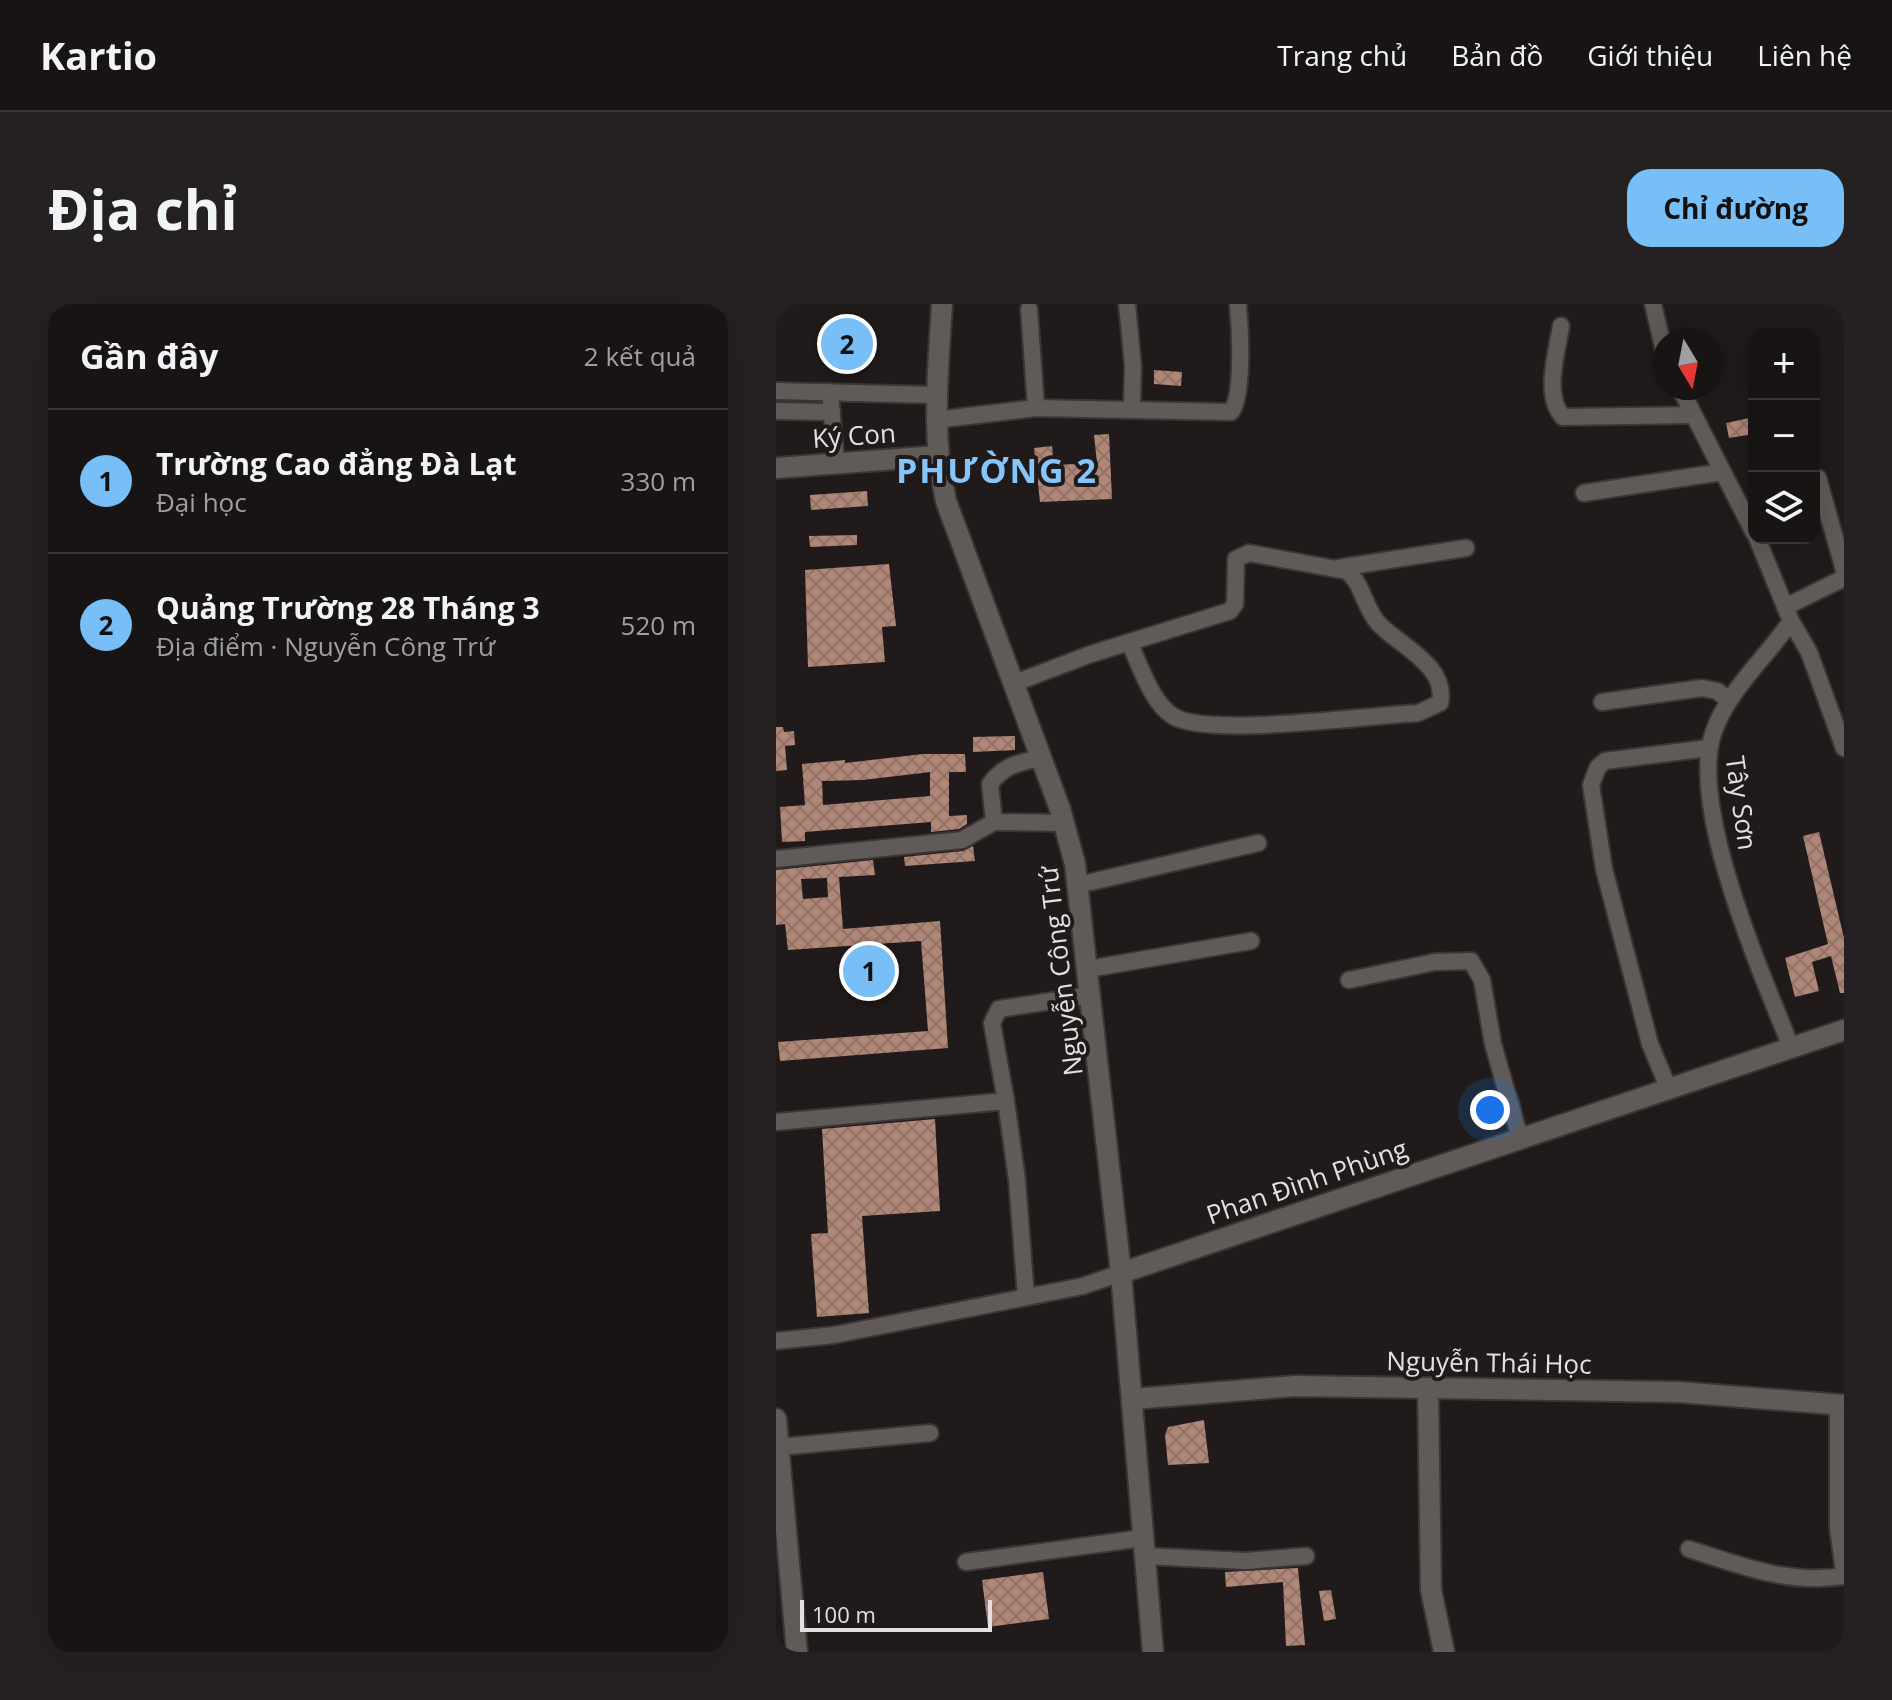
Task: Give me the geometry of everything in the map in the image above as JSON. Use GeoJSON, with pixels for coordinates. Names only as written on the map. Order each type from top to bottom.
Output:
{"type":"FeatureCollection","features":[{"type":"Feature","properties":{"kind":"street","name":"Nguyễn Công Trứ"},"geometry":{"type":"LineString","coordinates":[[942,304],[935,420],[937,456],[946,501],[1065,823],[1078,885],[1121,1273],[1153,1652]]}},
{"type":"Feature","properties":{"kind":"street"},"geometry":{"type":"LineString","coordinates":[[1127,304],[1133,366],[1132,408]]}},
{"type":"Feature","properties":{"kind":"street"},"geometry":{"type":"LineString","coordinates":[[935,420],[1036,408],[1233,410],[1239,376],[1238,304]]}},
{"type":"Feature","properties":{"kind":"street"},"geometry":{"type":"LineString","coordinates":[[1653,304],[1659,328]]}},
{"type":"Feature","properties":{"kind":"street"},"geometry":{"type":"LineString","coordinates":[[1029,309],[1036,408]]}},
{"type":"Feature","properties":{"kind":"street"},"geometry":{"type":"LineString","coordinates":[[1561,326],[1553,386],[1555,403],[1563,417],[1693,415]]}},
{"type":"Feature","properties":{"kind":"street"},"geometry":{"type":"LineString","coordinates":[[776,391],[936,395]]}},
{"type":"Feature","properties":{"kind":"street"},"geometry":{"type":"LineString","coordinates":[[830,392],[836,464]]}},
{"type":"Feature","properties":{"kind":"street"},"geometry":{"type":"LineString","coordinates":[[1686,400],[1748,522]]}},
{"type":"Feature","properties":{"kind":"street"},"geometry":{"type":"LineString","coordinates":[[776,411],[832,412]]}},
{"type":"Feature","properties":{"kind":"street","name":"Ký Con"},"geometry":{"type":"LineString","coordinates":[[776,468],[937,456]]}},
{"type":"Feature","properties":{"kind":"street"},"geometry":{"type":"LineString","coordinates":[[1584,493],[1722,472]]}},
{"type":"Feature","properties":{"kind":"street"},"geometry":{"type":"LineString","coordinates":[[1820,485],[1844,570]]}},
{"type":"Feature","properties":{"kind":"street"},"geometry":{"type":"LineString","coordinates":[[1758,544],[1788,614],[1840,717],[1844,748]]}},
{"type":"Feature","properties":{"kind":"street"},"geometry":{"type":"LineString","coordinates":[[1012,684],[1129,642],[1230,611],[1235,604],[1236,559],[1243,553],[1338,568],[1466,548]]}},
{"type":"Feature","properties":{"kind":"street"},"geometry":{"type":"LineString","coordinates":[[1129,642],[1163,707],[1174,718],[1188,722],[1256,724],[1418,713],[1440,703],[1442,694],[1433,672],[1379,624],[1366,607],[1355,578],[1338,568]]}},
{"type":"Feature","properties":{"kind":"street"},"geometry":{"type":"LineString","coordinates":[[1788,614],[1844,578]]}},
{"type":"Feature","properties":{"kind":"street","name":"Tây Sơn"},"geometry":{"type":"LineString","coordinates":[[1788,614],[1729,700],[1709,748],[1709,791],[1728,881],[1791,1047]]}},
{"type":"Feature","properties":{"kind":"street"},"geometry":{"type":"LineString","coordinates":[[1602,702],[1702,688],[1717,691],[1729,700]]}},
{"type":"Feature","properties":{"kind":"street"},"geometry":{"type":"LineString","coordinates":[[1668,1087],[1650,1044],[1610,895],[1591,785],[1598,767],[1605,761],[1709,748]]}},
{"type":"Feature","properties":{"kind":"street"},"geometry":{"type":"LineString","coordinates":[[994,822],[990,784],[1000,771],[1013,764],[1040,758]]}},
{"type":"Feature","properties":{"kind":"street"},"geometry":{"type":"LineString","coordinates":[[776,859],[962,840],[994,822],[1065,823]]}},
{"type":"Feature","properties":{"kind":"street"},"geometry":{"type":"LineString","coordinates":[[1078,885],[1258,843]]}},
{"type":"Feature","properties":{"kind":"street"},"geometry":{"type":"LineString","coordinates":[[1088,969],[1251,941]]}},
{"type":"Feature","properties":{"kind":"street"},"geometry":{"type":"LineString","coordinates":[[1349,980],[1435,962],[1471,961],[1482,980],[1493,1044],[1520,1138]]}},
{"type":"Feature","properties":{"kind":"street"},"geometry":{"type":"LineString","coordinates":[[1026,1297],[1017,1180],[992,1023],[999,1009],[1091,995]]}},
{"type":"Feature","properties":{"kind":"street","name":"Phan Đình Phùng"},"geometry":{"type":"LineString","coordinates":[[776,1341],[834,1335],[1083,1286],[1844,1030]]}},
{"type":"Feature","properties":{"kind":"street"},"geometry":{"type":"LineString","coordinates":[[776,1122],[1006,1101]]}},
{"type":"Feature","properties":{"kind":"street","name":"Nguyễn Thái Học"},"geometry":{"type":"LineString","coordinates":[[1133,1399],[1295,1386],[1678,1392],[1841,1405]]}},
{"type":"Feature","properties":{"kind":"street"},"geometry":{"type":"LineString","coordinates":[[1428,1389],[1431,1590],[1444,1652]]}},
{"type":"Feature","properties":{"kind":"street"},"geometry":{"type":"LineString","coordinates":[[1689,1549],[1783,1577],[1814,1581],[1844,1574],[1838,1528],[1841,1405]]}},
{"type":"Feature","properties":{"kind":"street"},"geometry":{"type":"LineString","coordinates":[[776,1419],[797,1652]]}},
{"type":"Feature","properties":{"kind":"street"},"geometry":{"type":"LineString","coordinates":[[779,1447],[930,1433]]}},
{"type":"Feature","properties":{"kind":"street"},"geometry":{"type":"LineString","coordinates":[[966,1562],[1144,1547],[1246,1561],[1306,1556]]}},
{"type":"Feature","properties":{"kind":"building"},"geometry":{"type":"Polygon","coordinates":[[[1154,370],[1182,372],[1181,386],[1154,384],[1154,370]]]}},
{"type":"Feature","properties":{"kind":"building"},"geometry":{"type":"Polygon","coordinates":[[[1748,418],[1748,435],[1729,438],[1726,423],[1748,418]]]}},
{"type":"Feature","properties":{"kind":"building"},"geometry":{"type":"Polygon","coordinates":[[[1109,434],[1112,499],[1040,502],[1034,448],[1052,446],[1054,465],[1097,463],[1094,435],[1109,434]]]}},
{"type":"Feature","properties":{"kind":"building"},"geometry":{"type":"Polygon","coordinates":[[[867,491],[868,506],[811,510],[810,495],[867,491]]]}},
{"type":"Feature","properties":{"kind":"building"},"geometry":{"type":"Polygon","coordinates":[[[857,535],[857,545],[810,547],[809,536],[857,535]]]}},
{"type":"Feature","properties":{"kind":"building"},"geometry":{"type":"Polygon","coordinates":[[[889,564],[896,626],[882,627],[885,662],[808,667],[805,570],[889,564]]]}},
{"type":"Feature","properties":{"kind":"building"},"geometry":{"type":"Polygon","coordinates":[[[776,727],[783,727],[784,732],[794,731],[795,745],[785,746],[787,770],[776,771],[776,727]]]}},
{"type":"Feature","properties":{"kind":"building"},"geometry":{"type":"Polygon","coordinates":[[[1015,736],[1015,750],[973,752],[973,737],[1015,736]]]}},
{"type":"Feature","properties":{"kind":"building"},"geometry":{"type":"Polygon","coordinates":[[[923,754],[965,754],[966,772],[949,772],[949,816],[967,815],[967,824],[959,829],[931,832],[931,822],[805,832],[805,841],[782,842],[780,807],[805,805],[802,764],[845,760],[845,763],[923,754]],[[930,772],[863,780],[822,781],[823,805],[930,796],[930,772]]]}},
{"type":"Feature","properties":{"kind":"building"},"geometry":{"type":"Polygon","coordinates":[[[1819,832],[1844,938],[1844,993],[1840,993],[1831,956],[1812,962],[1819,991],[1795,997],[1785,958],[1828,944],[1803,836],[1819,832]]]}},
{"type":"Feature","properties":{"kind":"building"},"geometry":{"type":"Polygon","coordinates":[[[973,846],[975,861],[905,866],[904,857],[963,851],[973,846]]]}},
{"type":"Feature","properties":{"kind":"building"},"geometry":{"type":"Polygon","coordinates":[[[873,860],[875,875],[839,877],[843,929],[940,921],[948,1048],[780,1061],[778,1042],[928,1031],[921,941],[788,950],[785,924],[776,925],[776,870],[873,860]],[[827,878],[801,879],[803,899],[828,897],[827,878]]]}},
{"type":"Feature","properties":{"kind":"building"},"geometry":{"type":"Polygon","coordinates":[[[935,1119],[940,1211],[862,1216],[869,1313],[817,1317],[811,1234],[828,1233],[822,1129],[935,1119]]]}},
{"type":"Feature","properties":{"kind":"building"},"geometry":{"type":"Polygon","coordinates":[[[1204,1420],[1209,1463],[1168,1465],[1165,1435],[1168,1427],[1204,1420]]]}},
{"type":"Feature","properties":{"kind":"building"},"geometry":{"type":"Polygon","coordinates":[[[1298,1568],[1305,1645],[1286,1646],[1283,1582],[1226,1587],[1225,1572],[1298,1568]]]}},
{"type":"Feature","properties":{"kind":"building"},"geometry":{"type":"Polygon","coordinates":[[[1043,1572],[1049,1619],[988,1627],[982,1580],[1043,1572]]]}},
{"type":"Feature","properties":{"kind":"building"},"geometry":{"type":"Polygon","coordinates":[[[1331,1590],[1336,1619],[1324,1621],[1319,1591],[1331,1590]]]}},
{"type":"Feature","properties":{"kind":"place","name":"Quảng Trường 28 Tháng 3"},"geometry":{"type":"Point","coordinates":[847,344]}},
{"type":"Feature","properties":{"kind":"place","name":"Trường Cao đẳng Đà Lạt"},"geometry":{"type":"Point","coordinates":[869,971]}},
{"type":"Feature","properties":{"kind":"district","name":"PHƯỜNG 2"},"geometry":{"type":"Point","coordinates":[997,471]}}]}
